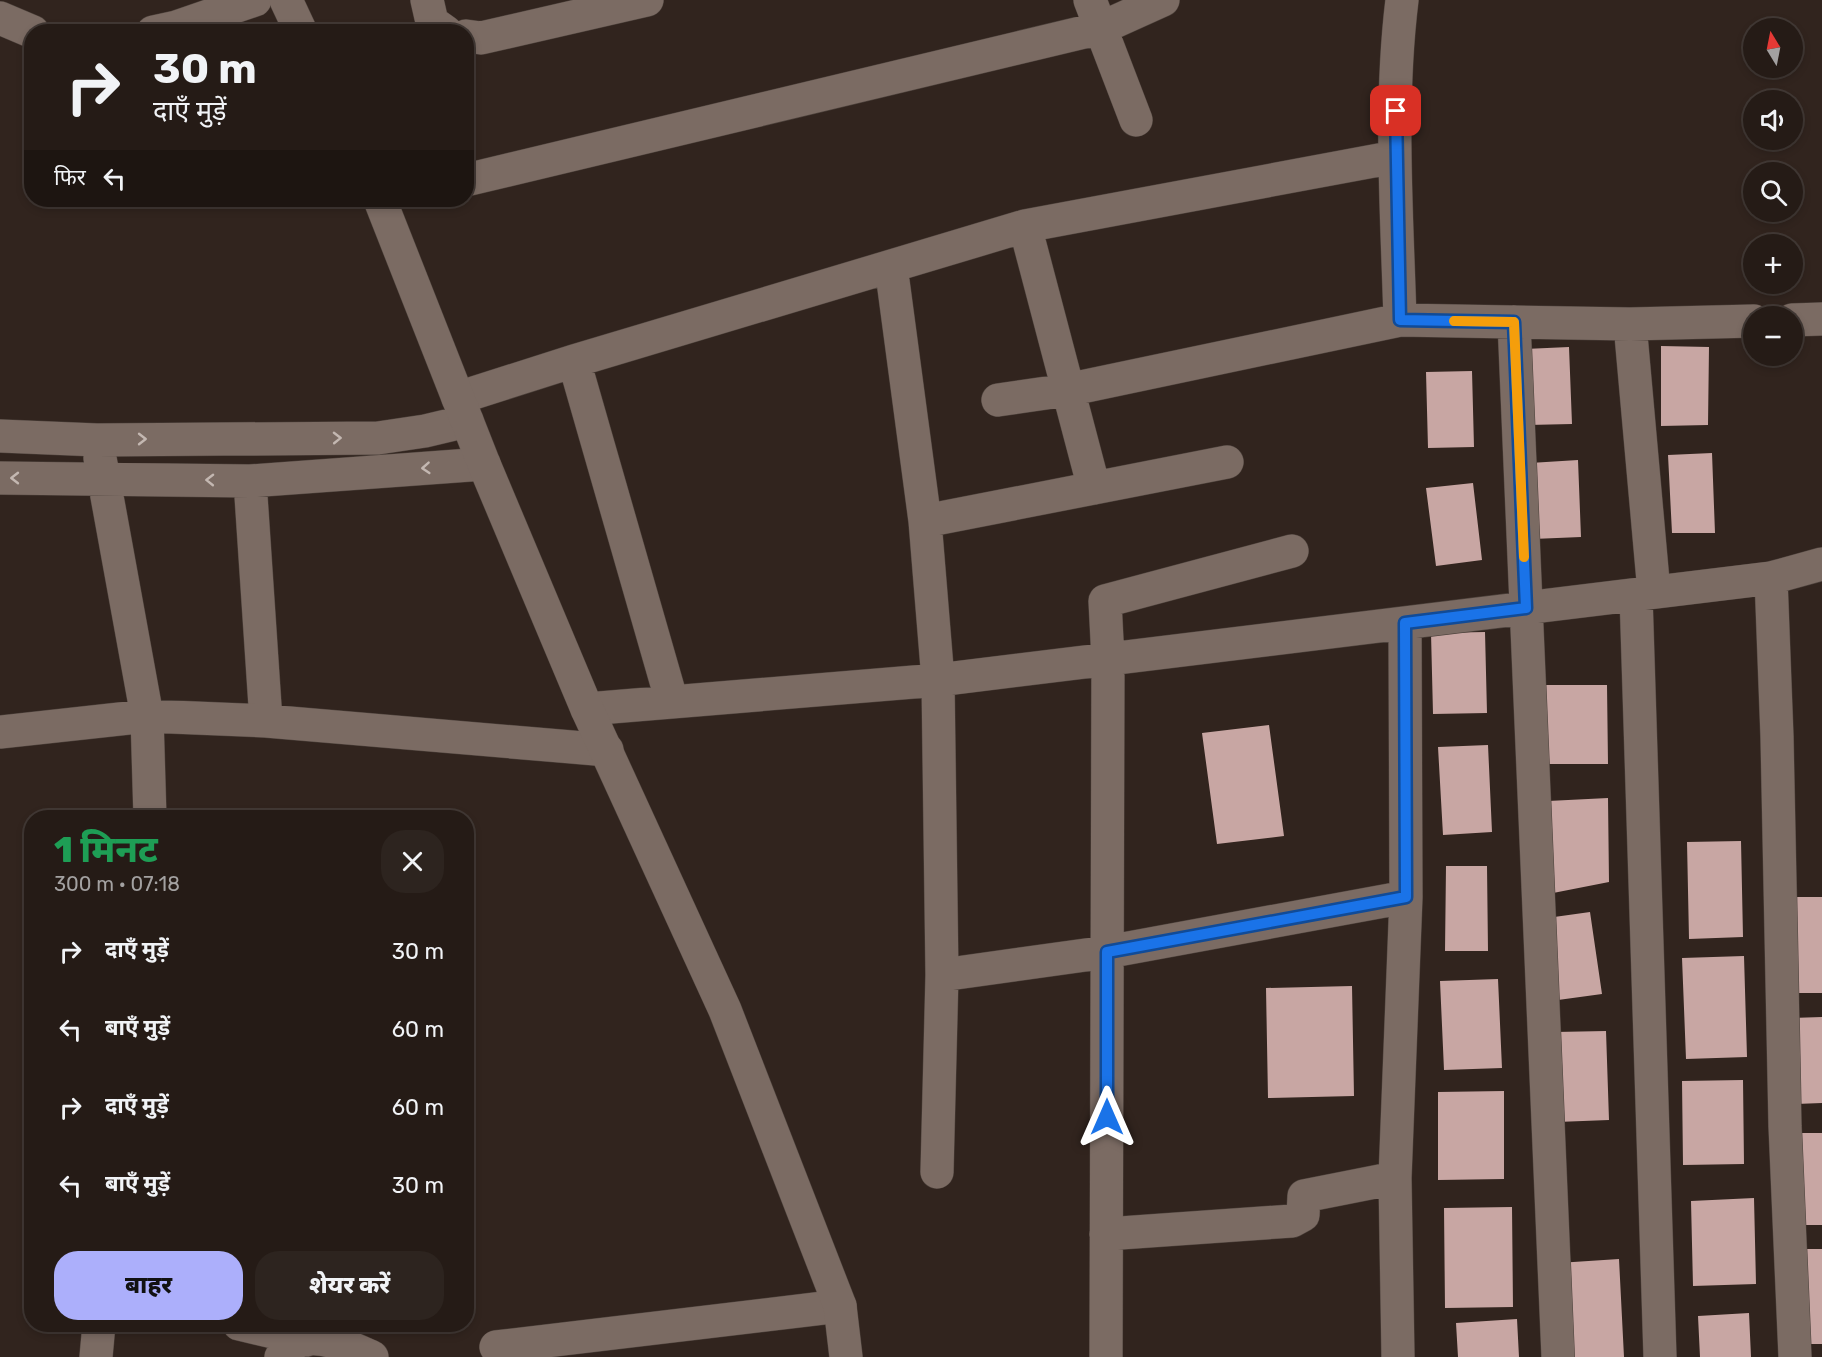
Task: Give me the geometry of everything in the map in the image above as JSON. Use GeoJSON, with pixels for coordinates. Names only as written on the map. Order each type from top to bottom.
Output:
{"type":"FeatureCollection","features":[{"type":"Feature","properties":{"kind":"street"},"geometry":{"type":"LineString","coordinates":[[185,24],[255,0]]}},
{"type":"Feature","properties":{"kind":"street"},"geometry":{"type":"LineString","coordinates":[[286,0],[297,24]]}},
{"type":"Feature","properties":{"kind":"street"},"geometry":{"type":"LineString","coordinates":[[426,0],[432,22],[435,24]]}},
{"type":"Feature","properties":{"kind":"street"},"geometry":{"type":"LineString","coordinates":[[474,37],[481,38],[646,0]]}},
{"type":"Feature","properties":{"kind":"street"},"geometry":{"type":"LineString","coordinates":[[474,178],[1095,14],[1163,0]]}},
{"type":"Feature","properties":{"kind":"street"},"geometry":{"type":"LineString","coordinates":[[1400,320],[1395,157],[1396,65],[1402,1]]}},
{"type":"Feature","properties":{"kind":"street"},"geometry":{"type":"LineString","coordinates":[[1095,14],[1136,120]]}},
{"type":"Feature","properties":{"kind":"street"},"geometry":{"type":"LineString","coordinates":[[0,18],[24,28]]}},
{"type":"Feature","properties":{"kind":"street"},"geometry":{"type":"LineString","coordinates":[[0,436],[97,440],[378,438],[425,432],[459,399],[574,361],[1025,226],[1395,157]]}},
{"type":"Feature","properties":{"kind":"street"},"geometry":{"type":"LineString","coordinates":[[386,207],[484,464],[587,709],[724,1010],[840,1306],[846,1357]]}},
{"type":"Feature","properties":{"kind":"street"},"geometry":{"type":"LineString","coordinates":[[1025,226],[1094,488]]}},
{"type":"Feature","properties":{"kind":"street"},"geometry":{"type":"LineString","coordinates":[[891,266],[925,521],[938,680],[942,975],[937,1172]]}},
{"type":"Feature","properties":{"kind":"street"},"geometry":{"type":"LineString","coordinates":[[1803,320],[1822,319]]}},
{"type":"Feature","properties":{"kind":"street"},"geometry":{"type":"LineString","coordinates":[[998,400],[1067,390],[1400,320],[1630,324],[1743,321]]}},
{"type":"Feature","properties":{"kind":"street"},"geometry":{"type":"LineString","coordinates":[[1514,322],[1558,1357]]}},
{"type":"Feature","properties":{"kind":"street"},"geometry":{"type":"LineString","coordinates":[[1630,324],[1645,594],[1660,1357]]}},
{"type":"Feature","properties":{"kind":"street"},"geometry":{"type":"LineString","coordinates":[[574,361],[672,702]]}},
{"type":"Feature","properties":{"kind":"street"},"geometry":{"type":"LineString","coordinates":[[97,440],[147,716],[150,810]]}},
{"type":"Feature","properties":{"kind":"street"},"geometry":{"type":"LineString","coordinates":[[925,521],[1227,462]]}},
{"type":"Feature","properties":{"kind":"street"},"geometry":{"type":"LineString","coordinates":[[0,478],[250,481],[484,464]]}},
{"type":"Feature","properties":{"kind":"street"},"geometry":{"type":"LineString","coordinates":[[250,481],[266,721]]}},
{"type":"Feature","properties":{"kind":"street"},"geometry":{"type":"LineString","coordinates":[[1106,1357],[1108,660],[1105,601],[1292,551]]}},
{"type":"Feature","properties":{"kind":"street"},"geometry":{"type":"LineString","coordinates":[[587,709],[938,680],[1771,578],[1822,564]]}},
{"type":"Feature","properties":{"kind":"street"},"geometry":{"type":"LineString","coordinates":[[1771,578],[1777,737],[1785,1126],[1795,1357]]}},
{"type":"Feature","properties":{"kind":"street"},"geometry":{"type":"LineString","coordinates":[[1398,1357],[1395,1178],[1406,897],[1405,623]]}},
{"type":"Feature","properties":{"kind":"street"},"geometry":{"type":"LineString","coordinates":[[0,732],[147,716],[266,721],[607,750]]}},
{"type":"Feature","properties":{"kind":"street"},"geometry":{"type":"LineString","coordinates":[[942,975],[1107,952],[1406,897]]}},
{"type":"Feature","properties":{"kind":"street"},"geometry":{"type":"LineString","coordinates":[[1106,1234],[1292,1221],[1303,1215],[1304,1196],[1395,1178]]}},
{"type":"Feature","properties":{"kind":"street"},"geometry":{"type":"LineString","coordinates":[[496,1347],[840,1306]]}},
{"type":"Feature","properties":{"kind":"street"},"geometry":{"type":"LineString","coordinates":[[96,1357],[98,1332]]}},
{"type":"Feature","properties":{"kind":"street"},"geometry":{"type":"LineString","coordinates":[[274,1332],[308,1340]]}},
{"type":"Feature","properties":{"kind":"street"},"geometry":{"type":"LineString","coordinates":[[280,1357],[297,1341],[314,1338],[339,1343],[372,1357]]}},
{"type":"Feature","properties":{"kind":"building"},"geometry":{"type":"Polygon","coordinates":[[[1661,346],[1709,347],[1708,425],[1661,426],[1661,346]]]}},
{"type":"Feature","properties":{"kind":"building"},"geometry":{"type":"Polygon","coordinates":[[[1569,347],[1572,424],[1528,425],[1525,349],[1569,347]]]}},
{"type":"Feature","properties":{"kind":"building"},"geometry":{"type":"Polygon","coordinates":[[[1472,371],[1474,447],[1428,448],[1426,372],[1472,371]]]}},
{"type":"Feature","properties":{"kind":"building"},"geometry":{"type":"Polygon","coordinates":[[[1712,453],[1715,533],[1672,533],[1668,455],[1712,453]]]}},
{"type":"Feature","properties":{"kind":"building"},"geometry":{"type":"Polygon","coordinates":[[[1578,460],[1581,537],[1533,539],[1530,463],[1578,460]]]}},
{"type":"Feature","properties":{"kind":"building"},"geometry":{"type":"Polygon","coordinates":[[[1473,483],[1482,560],[1436,566],[1426,488],[1473,483]]]}},
{"type":"Feature","properties":{"kind":"building"},"geometry":{"type":"Polygon","coordinates":[[[1485,632],[1487,713],[1433,714],[1431,633],[1485,632]]]}},
{"type":"Feature","properties":{"kind":"building"},"geometry":{"type":"Polygon","coordinates":[[[1541,685],[1607,685],[1608,764],[1541,764],[1541,685]]]}},
{"type":"Feature","properties":{"kind":"building"},"geometry":{"type":"Polygon","coordinates":[[[1269,725],[1284,836],[1217,844],[1202,733],[1269,725]]]}},
{"type":"Feature","properties":{"kind":"building"},"geometry":{"type":"Polygon","coordinates":[[[1488,745],[1492,832],[1443,835],[1438,747],[1488,745]]]}},
{"type":"Feature","properties":{"kind":"building"},"geometry":{"type":"Polygon","coordinates":[[[1608,798],[1609,882],[1548,894],[1548,801],[1608,798]]]}},
{"type":"Feature","properties":{"kind":"building"},"geometry":{"type":"Polygon","coordinates":[[[1741,841],[1743,937],[1689,939],[1687,842],[1741,841]]]}},
{"type":"Feature","properties":{"kind":"building"},"geometry":{"type":"Polygon","coordinates":[[[1446,866],[1487,866],[1488,951],[1445,951],[1446,866]]]}},
{"type":"Feature","properties":{"kind":"building"},"geometry":{"type":"Polygon","coordinates":[[[1793,897],[1822,897],[1822,993],[1792,993],[1793,897]]]}},
{"type":"Feature","properties":{"kind":"building"},"geometry":{"type":"Polygon","coordinates":[[[1590,912],[1602,994],[1558,1000],[1547,918],[1590,912]]]}},
{"type":"Feature","properties":{"kind":"building"},"geometry":{"type":"Polygon","coordinates":[[[1744,956],[1747,1057],[1686,1059],[1682,958],[1744,956]]]}},
{"type":"Feature","properties":{"kind":"building"},"geometry":{"type":"Polygon","coordinates":[[[1498,979],[1502,1068],[1444,1070],[1440,981],[1498,979]]]}},
{"type":"Feature","properties":{"kind":"building"},"geometry":{"type":"Polygon","coordinates":[[[1352,986],[1354,1096],[1268,1098],[1266,988],[1352,986]]]}},
{"type":"Feature","properties":{"kind":"building"},"geometry":{"type":"Polygon","coordinates":[[[1822,1017],[1822,1103],[1796,1104],[1791,1018],[1822,1017]]]}},
{"type":"Feature","properties":{"kind":"building"},"geometry":{"type":"Polygon","coordinates":[[[1606,1031],[1609,1120],[1557,1122],[1555,1032],[1606,1031]]]}},
{"type":"Feature","properties":{"kind":"building"},"geometry":{"type":"Polygon","coordinates":[[[1743,1080],[1744,1164],[1683,1165],[1682,1081],[1743,1080]]]}},
{"type":"Feature","properties":{"kind":"building"},"geometry":{"type":"Polygon","coordinates":[[[1504,1091],[1504,1179],[1438,1180],[1438,1092],[1504,1091]]]}},
{"type":"Feature","properties":{"kind":"building"},"geometry":{"type":"Polygon","coordinates":[[[1800,1133],[1822,1133],[1822,1225],[1800,1225],[1800,1133]]]}},
{"type":"Feature","properties":{"kind":"building"},"geometry":{"type":"Polygon","coordinates":[[[1754,1198],[1756,1284],[1693,1286],[1691,1201],[1754,1198]]]}},
{"type":"Feature","properties":{"kind":"building"},"geometry":{"type":"Polygon","coordinates":[[[1512,1207],[1513,1307],[1445,1308],[1444,1208],[1512,1207]]]}},
{"type":"Feature","properties":{"kind":"building"},"geometry":{"type":"Polygon","coordinates":[[[1805,1249],[1822,1249],[1822,1344],[1807,1344],[1805,1249]]]}},
{"type":"Feature","properties":{"kind":"building"},"geometry":{"type":"Polygon","coordinates":[[[1619,1259],[1624,1357],[1563,1357],[1558,1263],[1619,1259]]]}},
{"type":"Feature","properties":{"kind":"building"},"geometry":{"type":"Polygon","coordinates":[[[1749,1313],[1751,1357],[1700,1357],[1698,1316],[1749,1313]]]}},
{"type":"Feature","properties":{"kind":"building"},"geometry":{"type":"Polygon","coordinates":[[[1517,1319],[1519,1357],[1458,1357],[1456,1323],[1517,1319]]]}},
{"type":"Feature","properties":{"kind":"slow traffic"},"geometry":{"type":"LineString","coordinates":[[1454,321],[1514,322],[1524,557]]}},
{"type":"Feature","properties":{"kind":"route"},"geometry":{"type":"LineString","coordinates":[[1107,1117],[1107,952],[1406,897],[1405,623],[1526,608],[1514,322],[1400,320],[1395,157],[1396,111]]}}]}
